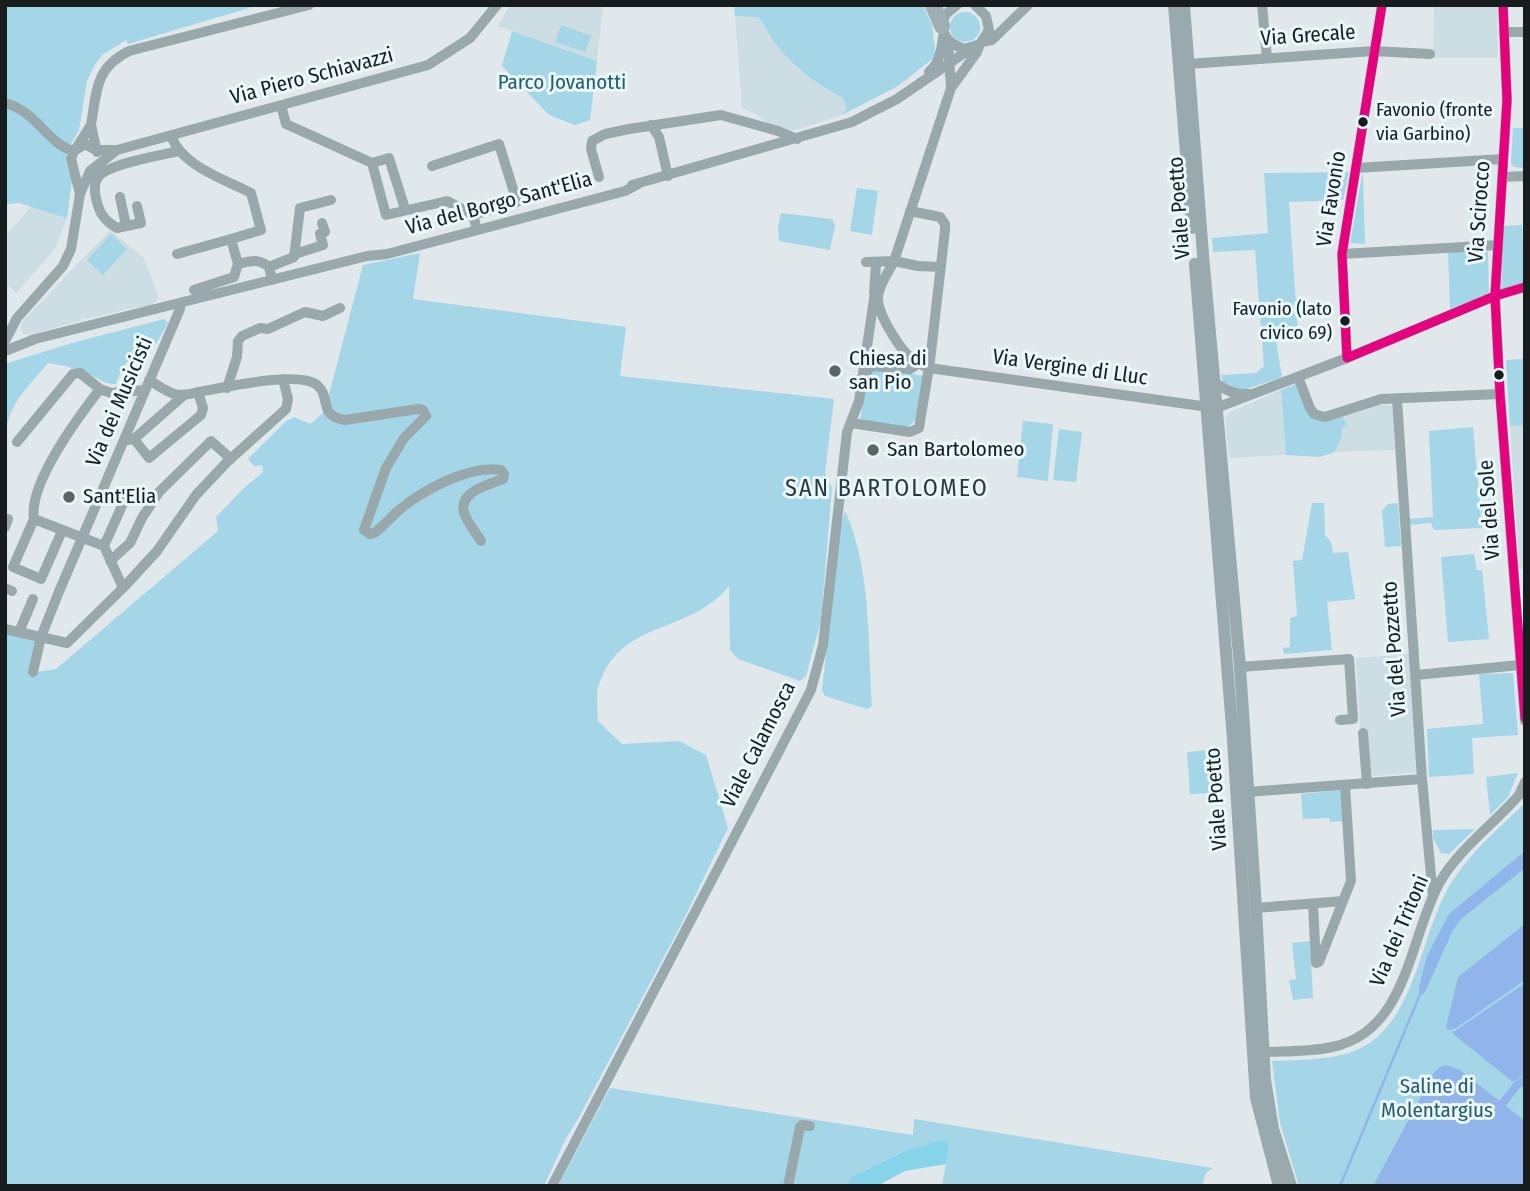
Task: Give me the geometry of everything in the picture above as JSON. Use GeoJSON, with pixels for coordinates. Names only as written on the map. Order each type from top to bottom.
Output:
{"type":"FeatureCollection","features":[{"type":"Feature","properties":{"kind":"highway"},"geometry":{"type":"LineString","coordinates":[[933,5],[945,33]]}},
{"type":"Feature","properties":{"kind":"main road","name":"Viale Poetto"},"geometry":{"type":"LineString","coordinates":[[1174,5],[1211,408],[1240,667],[1268,1106],[1291,1186]]}},
{"type":"Feature","properties":{"kind":"main road","name":"Viale Poetto"},"geometry":{"type":"LineString","coordinates":[[1184,5],[1213,381],[1211,408],[1256,1098],[1279,1186]]}},
{"type":"Feature","properties":{"kind":"street"},"geometry":{"type":"LineString","coordinates":[[5,341],[17,318],[63,266],[71,249],[80,194],[99,157],[91,125],[103,71],[118,56],[129,51],[309,5]]}},
{"type":"Feature","properties":{"kind":"street","name":"Via Piero Schiavazzi"},"geometry":{"type":"LineString","coordinates":[[75,149],[89,145],[96,150],[117,150],[428,65],[470,38],[497,5]]}},
{"type":"Feature","properties":{"kind":"street"},"geometry":{"type":"LineString","coordinates":[[951,88],[945,15],[957,5]]}},
{"type":"Feature","properties":{"kind":"street"},"geometry":{"type":"LineString","coordinates":[[878,289],[894,261],[951,88],[989,30],[985,10],[975,5]]}},
{"type":"Feature","properties":{"kind":"street","name":"Via del Borgo Sant'Elia"},"geometry":{"type":"LineString","coordinates":[[475,223],[518,207],[668,176],[852,122],[897,99],[977,45],[992,40],[1028,5]]}},
{"type":"Feature","properties":{"kind":"street"},"geometry":{"type":"LineString","coordinates":[[1262,5],[1267,58]]}},
{"type":"Feature","properties":{"kind":"street","name":"Via Favonio"},"geometry":{"type":"LineString","coordinates":[[1347,358],[1342,254],[1382,5]]}},
{"type":"Feature","properties":{"kind":"street","name":"Via Scirocco"},"geometry":{"type":"LineString","coordinates":[[1496,296],[1507,100],[1503,5]]}},
{"type":"Feature","properties":{"kind":"street"},"geometry":{"type":"LineString","coordinates":[[1504,32],[1525,32]]}},
{"type":"Feature","properties":{"kind":"street"},"geometry":{"type":"LineString","coordinates":[[945,33],[960,48],[977,45]]}},
{"type":"Feature","properties":{"kind":"street","name":"Via del Borgo Sant'Elia"},"geometry":{"type":"LineString","coordinates":[[897,99],[936,65],[941,55],[945,33]]}},
{"type":"Feature","properties":{"kind":"street","name":"Via Grecale"},"geometry":{"type":"LineString","coordinates":[[1188,64],[1374,51],[1430,54]]}},
{"type":"Feature","properties":{"kind":"street"},"geometry":{"type":"LineString","coordinates":[[931,77],[951,88]]}},
{"type":"Feature","properties":{"kind":"street"},"geometry":{"type":"LineString","coordinates":[[5,103],[26,112],[56,143],[75,149]]}},
{"type":"Feature","properties":{"kind":"street"},"geometry":{"type":"LineString","coordinates":[[281,105],[286,124],[372,163],[389,158],[405,209]]}},
{"type":"Feature","properties":{"kind":"street","name":"Via del Borgo Sant'Elia"},"geometry":{"type":"LineString","coordinates":[[599,177],[590,149],[592,141],[604,134],[725,115],[797,139]]}},
{"type":"Feature","properties":{"kind":"street"},"geometry":{"type":"LineString","coordinates":[[80,194],[71,159],[91,125]]}},
{"type":"Feature","properties":{"kind":"street"},"geometry":{"type":"LineString","coordinates":[[651,125],[659,138],[668,176]]}},
{"type":"Feature","properties":{"kind":"street"},"geometry":{"type":"LineString","coordinates":[[759,127],[765,134],[768,147]]}},
{"type":"Feature","properties":{"kind":"street"},"geometry":{"type":"LineString","coordinates":[[172,135],[175,152]]}},
{"type":"Feature","properties":{"kind":"street"},"geometry":{"type":"LineString","coordinates":[[432,166],[499,144],[518,207]]}},
{"type":"Feature","properties":{"kind":"street","name":"Via Piero Schiavazzi"},"geometry":{"type":"LineString","coordinates":[[94,168],[117,150]]}},
{"type":"Feature","properties":{"kind":"street"},"geometry":{"type":"LineString","coordinates":[[137,206],[141,223],[117,228],[107,222],[99,211],[94,188],[99,176],[105,171],[135,161],[175,152],[251,193],[261,230],[177,254]]}},
{"type":"Feature","properties":{"kind":"street"},"geometry":{"type":"LineString","coordinates":[[1356,168],[1503,159]]}},
{"type":"Feature","properties":{"kind":"street"},"geometry":{"type":"LineString","coordinates":[[372,163],[386,215],[447,201],[475,223]]}},
{"type":"Feature","properties":{"kind":"street"},"geometry":{"type":"LineString","coordinates":[[75,168],[82,172],[94,168]]}},
{"type":"Feature","properties":{"kind":"street"},"geometry":{"type":"LineString","coordinates":[[1503,177],[1525,176]]}},
{"type":"Feature","properties":{"kind":"street","name":"Via del Borgo Sant'Elia"},"geometry":{"type":"LineString","coordinates":[[10,349],[36,346],[258,282],[268,282],[368,256],[384,248],[475,223],[625,191],[638,184]]}},
{"type":"Feature","properties":{"kind":"street"},"geometry":{"type":"LineString","coordinates":[[120,197],[126,226]]}},
{"type":"Feature","properties":{"kind":"street"},"geometry":{"type":"LineString","coordinates":[[238,264],[256,260],[269,267],[291,260],[295,254],[300,208],[331,200]]}},
{"type":"Feature","properties":{"kind":"street"},"geometry":{"type":"LineString","coordinates":[[851,424],[910,432],[917,430],[920,423],[924,366],[945,230],[943,220],[936,215],[910,211]]}},
{"type":"Feature","properties":{"kind":"street"},"geometry":{"type":"LineString","coordinates":[[295,254],[323,245],[320,234],[325,232],[322,223]]}},
{"type":"Feature","properties":{"kind":"street"},"geometry":{"type":"LineString","coordinates":[[194,290],[234,276],[238,264],[231,239]]}},
{"type":"Feature","properties":{"kind":"street"},"geometry":{"type":"LineString","coordinates":[[1342,254],[1498,245]]}},
{"type":"Feature","properties":{"kind":"street"},"geometry":{"type":"LineString","coordinates":[[924,366],[901,347],[884,317],[878,299],[876,265],[869,262],[894,261],[941,267]]}},
{"type":"Feature","properties":{"kind":"street"},"geometry":{"type":"LineString","coordinates":[[268,282],[269,267]]}},
{"type":"Feature","properties":{"kind":"street"},"geometry":{"type":"LineString","coordinates":[[1211,408],[1298,377],[1496,296],[1525,287]]}},
{"type":"Feature","properties":{"kind":"street","name":"Viale Calamosca"},"geometry":{"type":"LineString","coordinates":[[552,1186],[811,690],[822,645],[847,432],[859,401],[878,289]]}},
{"type":"Feature","properties":{"kind":"street","name":"Via del Sole"},"geometry":{"type":"LineString","coordinates":[[1496,296],[1500,394],[1525,721]]}},
{"type":"Feature","properties":{"kind":"street","name":"Via del Borgo Sant'Elia"},"geometry":{"type":"LineString","coordinates":[[10,349],[35,339],[180,306]]}},
{"type":"Feature","properties":{"kind":"street","name":"Via dei Musicisti"},"geometry":{"type":"LineString","coordinates":[[33,672],[41,637],[82,539],[129,440],[147,385],[180,306]]}},
{"type":"Feature","properties":{"kind":"street"},"geometry":{"type":"LineString","coordinates":[[228,388],[237,357],[238,341],[242,337],[304,312],[323,316],[340,308]]}},
{"type":"Feature","properties":{"kind":"street"},"geometry":{"type":"LineString","coordinates":[[17,318],[17,334],[27,339],[35,339]]}},
{"type":"Feature","properties":{"kind":"street","name":"Via Vergine di Lluc"},"geometry":{"type":"LineString","coordinates":[[862,377],[872,366],[910,369],[924,366],[1211,408]]}},
{"type":"Feature","properties":{"kind":"street"},"geometry":{"type":"LineString","coordinates":[[17,442],[73,374],[80,373],[111,393],[147,385],[183,396],[299,378],[316,385],[322,392],[325,408],[337,419],[418,409],[425,413],[423,421],[404,438],[386,468],[365,525],[366,533],[374,533],[380,529],[422,493],[478,469],[490,468],[503,472],[503,479],[472,493],[464,503],[464,512],[481,541]]}},
{"type":"Feature","properties":{"kind":"street"},"geometry":{"type":"LineString","coordinates":[[1298,377],[1310,408],[1325,417],[1381,399],[1500,394]]}},
{"type":"Feature","properties":{"kind":"street"},"geometry":{"type":"LineString","coordinates":[[5,629],[67,643],[157,551],[196,495],[286,408],[288,400],[284,379]]}},
{"type":"Feature","properties":{"kind":"street"},"geometry":{"type":"LineString","coordinates":[[1213,381],[1226,391],[1236,394],[1259,392]]}},
{"type":"Feature","properties":{"kind":"street"},"geometry":{"type":"LineString","coordinates":[[62,531],[41,579],[13,567],[10,560],[34,519],[33,506],[52,457],[100,388]]}},
{"type":"Feature","properties":{"kind":"street"},"geometry":{"type":"LineString","coordinates":[[183,396],[129,440],[149,458],[201,415],[203,408],[198,392]]}},
{"type":"Feature","properties":{"kind":"street","name":"Via del Pozzetto"},"geometry":{"type":"LineString","coordinates":[[1397,399],[1422,779],[1433,897]]}},
{"type":"Feature","properties":{"kind":"street"},"geometry":{"type":"LineString","coordinates":[[110,561],[130,543],[159,492],[211,441],[231,459]]}},
{"type":"Feature","properties":{"kind":"street"},"geometry":{"type":"LineString","coordinates":[[104,546],[125,499]]}},
{"type":"Feature","properties":{"kind":"street"},"geometry":{"type":"LineString","coordinates":[[34,519],[104,546],[123,588]]}},
{"type":"Feature","properties":{"kind":"street"},"geometry":{"type":"LineString","coordinates":[[19,632],[33,599]]}},
{"type":"Feature","properties":{"kind":"street"},"geometry":{"type":"LineString","coordinates":[[1240,667],[1349,660],[1353,719],[1339,720]]}},
{"type":"Feature","properties":{"kind":"street"},"geometry":{"type":"LineString","coordinates":[[1416,675],[1520,665]]}},
{"type":"Feature","properties":{"kind":"street"},"geometry":{"type":"LineString","coordinates":[[1363,733],[1367,783]]}},
{"type":"Feature","properties":{"kind":"street"},"geometry":{"type":"LineString","coordinates":[[1247,792],[1422,779]]}},
{"type":"Feature","properties":{"kind":"street","name":"Via dei Tritoni"},"geometry":{"type":"LineString","coordinates":[[1263,1052],[1330,1048],[1357,1039],[1384,1016],[1398,991],[1441,879],[1519,795],[1525,782]]}},
{"type":"Feature","properties":{"kind":"street"},"geometry":{"type":"LineString","coordinates":[[1313,904],[1315,963],[1319,962],[1351,881],[1345,785]]}},
{"type":"Feature","properties":{"kind":"street","name":"Via dei Tritoni"},"geometry":{"type":"LineString","coordinates":[[1431,856],[1443,862],[1458,859]]}},
{"type":"Feature","properties":{"kind":"street"},"geometry":{"type":"LineString","coordinates":[[1256,908],[1343,901]]}},
{"type":"Feature","properties":{"kind":"street"},"geometry":{"type":"LineString","coordinates":[[788,1186],[800,1127],[810,1126]]}},
{"type":"Feature","properties":{"kind":"shaded area"},"geometry":{"type":"Polygon","coordinates":[[[510,5],[603,5],[597,61],[498,26],[510,5]]]}},
{"type":"Feature","properties":{"kind":"shaded area"},"geometry":{"type":"Polygon","coordinates":[[[1434,5],[1497,5],[1498,58],[1433,58],[1434,5]]]}},
{"type":"Feature","properties":{"kind":"shaded area"},"geometry":{"type":"Polygon","coordinates":[[[735,16],[758,16],[769,35],[797,69],[843,98],[847,108],[842,115],[793,131],[772,127],[756,114],[742,108],[735,16]]]}},
{"type":"Feature","properties":{"kind":"shaded area"},"geometry":{"type":"Polygon","coordinates":[[[32,206],[67,218],[55,249],[16,293],[5,282],[5,236],[32,206]]]}},
{"type":"Feature","properties":{"kind":"shaded area"},"geometry":{"type":"Polygon","coordinates":[[[110,230],[144,258],[159,298],[150,308],[141,311],[137,307],[84,318],[28,335],[23,334],[20,329],[22,322],[110,230]]]}},
{"type":"Feature","properties":{"kind":"shaded area"},"geometry":{"type":"Polygon","coordinates":[[[1281,390],[1286,455],[1229,458],[1225,419],[1230,412],[1281,390]]]}},
{"type":"Feature","properties":{"kind":"shaded area"},"geometry":{"type":"Polygon","coordinates":[[[1371,405],[1393,407],[1395,450],[1335,452],[1342,436],[1342,416],[1371,405]]]}},
{"type":"Feature","properties":{"kind":"shaded area"},"geometry":{"type":"Polygon","coordinates":[[[1525,425],[1525,568],[1519,569],[1510,426],[1525,425]]]}},
{"type":"Feature","properties":{"kind":"shaded area"},"geometry":{"type":"Polygon","coordinates":[[[1409,654],[1419,772],[1374,776],[1367,731],[1360,728],[1356,658],[1409,654]]]}},
{"type":"Feature","properties":{"kind":"shaded area"},"geometry":{"type":"Polygon","coordinates":[[[1525,851],[1525,868],[1461,919],[1453,930],[1425,992],[1419,997],[1427,956],[1449,914],[1525,851]]]}},
{"type":"Feature","properties":{"kind":"shaded area"},"geometry":{"type":"Polygon","coordinates":[[[1525,924],[1525,980],[1456,1028],[1446,1028],[1458,977],[1525,924]]]}},
{"type":"Feature","properties":{"kind":"shaded area"},"geometry":{"type":"Polygon","coordinates":[[[1525,983],[1525,1074],[1513,1082],[1452,1033],[1525,983]]]}},
{"type":"Feature","properties":{"kind":"shaded area"},"geometry":{"type":"Polygon","coordinates":[[[1446,1065],[1460,1070],[1525,1121],[1525,1186],[1373,1186],[1433,1074],[1446,1065]]]}},
{"type":"Feature","properties":{"kind":"shaded area"},"geometry":{"type":"Polygon","coordinates":[[[938,1141],[949,1143],[946,1164],[905,1171],[877,1186],[847,1186],[851,1177],[905,1151],[938,1141]]]}},
{"type":"Feature","properties":{"kind":"green space"},"geometry":{"type":"Polygon","coordinates":[[[5,5],[259,5],[128,44],[126,40],[102,55],[87,81],[79,130],[67,151],[66,163],[72,180],[67,218],[19,203],[5,207],[5,5]]]}},
{"type":"Feature","properties":{"kind":"green space"},"geometry":{"type":"Polygon","coordinates":[[[734,5],[923,5],[932,25],[936,56],[898,86],[842,115],[847,108],[843,98],[822,86],[794,64],[777,46],[758,17],[735,16],[734,5]]]}},
{"type":"Feature","properties":{"kind":"green space"},"geometry":{"type":"Polygon","coordinates":[[[965,12],[976,16],[980,27],[976,38],[965,42],[954,38],[950,27],[954,16],[965,12]]]}},
{"type":"Feature","properties":{"kind":"green space"},"geometry":{"type":"Polygon","coordinates":[[[561,25],[591,36],[585,52],[555,42],[561,25]]]}},
{"type":"Feature","properties":{"kind":"green space","name":"Parco Jovanotti"},"geometry":{"type":"Polygon","coordinates":[[[512,31],[597,61],[590,120],[575,125],[549,115],[502,66],[512,31]]]}},
{"type":"Feature","properties":{"kind":"green space"},"geometry":{"type":"Polygon","coordinates":[[[1513,128],[1525,128],[1525,168],[1514,167],[1511,163],[1513,128]]]}},
{"type":"Feature","properties":{"kind":"green space"},"geometry":{"type":"Polygon","coordinates":[[[1349,172],[1343,200],[1289,202],[1298,332],[1275,334],[1282,377],[1238,392],[1223,383],[1221,375],[1256,373],[1264,366],[1255,250],[1213,252],[1212,238],[1268,233],[1264,173],[1349,172]]]}},
{"type":"Feature","properties":{"kind":"green space"},"geometry":{"type":"Polygon","coordinates":[[[1362,175],[1365,244],[1350,243],[1362,175]]]}},
{"type":"Feature","properties":{"kind":"green space"},"geometry":{"type":"Polygon","coordinates":[[[857,188],[878,191],[872,235],[850,231],[857,188]]]}},
{"type":"Feature","properties":{"kind":"green space"},"geometry":{"type":"Polygon","coordinates":[[[781,213],[832,219],[835,225],[830,250],[779,241],[781,213]]]}},
{"type":"Feature","properties":{"kind":"green space"},"geometry":{"type":"Polygon","coordinates":[[[1522,225],[1525,283],[1501,291],[1504,226],[1522,225]]]}},
{"type":"Feature","properties":{"kind":"green space"},"geometry":{"type":"Polygon","coordinates":[[[111,234],[127,249],[103,275],[87,260],[111,234]]]}},
{"type":"Feature","properties":{"kind":"green space"},"geometry":{"type":"Polygon","coordinates":[[[1448,250],[1488,252],[1489,295],[1450,309],[1448,250]]]}},
{"type":"Feature","properties":{"kind":"green space"},"geometry":{"type":"Polygon","coordinates":[[[420,253],[413,299],[626,327],[620,376],[834,399],[825,473],[832,488],[821,620],[806,676],[800,681],[738,659],[730,650],[729,586],[713,602],[694,613],[637,638],[621,650],[607,666],[598,689],[598,721],[622,744],[679,741],[706,755],[728,828],[683,921],[565,1140],[544,1186],[5,1186],[5,634],[37,641],[38,672],[56,669],[218,531],[216,517],[263,472],[262,465],[254,466],[248,459],[285,422],[294,417],[310,424],[329,408],[327,402],[363,265],[420,253]]]}},
{"type":"Feature","properties":{"kind":"green space"},"geometry":{"type":"Polygon","coordinates":[[[164,319],[168,323],[156,344],[150,341],[142,359],[134,355],[123,367],[116,384],[74,368],[48,363],[16,403],[5,433],[5,364],[164,319]]]}},
{"type":"Feature","properties":{"kind":"green space"},"geometry":{"type":"Polygon","coordinates":[[[1525,359],[1525,425],[1510,426],[1506,360],[1525,359]]]}},
{"type":"Feature","properties":{"kind":"green space"},"geometry":{"type":"Polygon","coordinates":[[[877,367],[923,376],[919,412],[907,427],[860,420],[867,377],[877,367]]]}},
{"type":"Feature","properties":{"kind":"green space"},"geometry":{"type":"Polygon","coordinates":[[[1298,383],[1311,414],[1342,416],[1347,425],[1342,428],[1342,436],[1335,452],[1320,457],[1286,455],[1281,390],[1298,383]]]}},
{"type":"Feature","properties":{"kind":"green space"},"geometry":{"type":"Polygon","coordinates":[[[1023,421],[1053,424],[1048,481],[1017,477],[1023,421]]]}},
{"type":"Feature","properties":{"kind":"green space"},"geometry":{"type":"Polygon","coordinates":[[[1473,427],[1482,528],[1434,530],[1431,523],[1408,525],[1408,519],[1433,517],[1429,431],[1473,427]]]}},
{"type":"Feature","properties":{"kind":"green space"},"geometry":{"type":"Polygon","coordinates":[[[1059,429],[1082,432],[1076,482],[1053,480],[1059,429]]]}},
{"type":"Feature","properties":{"kind":"green space"},"geometry":{"type":"Polygon","coordinates":[[[1312,503],[1324,503],[1325,535],[1331,542],[1333,553],[1348,552],[1355,599],[1327,602],[1332,650],[1284,654],[1283,648],[1290,647],[1290,618],[1297,616],[1293,561],[1302,560],[1312,503]]]}},
{"type":"Feature","properties":{"kind":"green space"},"geometry":{"type":"Polygon","coordinates":[[[1398,503],[1401,546],[1385,547],[1382,511],[1388,504],[1398,503]]]}},
{"type":"Feature","properties":{"kind":"green space"},"geometry":{"type":"Polygon","coordinates":[[[845,511],[860,556],[867,606],[872,706],[867,709],[825,696],[822,690],[840,527],[845,511]]]}},
{"type":"Feature","properties":{"kind":"green space"},"geometry":{"type":"Polygon","coordinates":[[[1474,554],[1477,570],[1482,570],[1489,639],[1448,642],[1441,557],[1474,554]]]}},
{"type":"Feature","properties":{"kind":"green space"},"geometry":{"type":"Polygon","coordinates":[[[1513,673],[1518,735],[1472,738],[1474,774],[1429,777],[1427,729],[1483,724],[1479,674],[1513,673]]]}},
{"type":"Feature","properties":{"kind":"green space"},"geometry":{"type":"Polygon","coordinates":[[[1211,750],[1214,793],[1190,794],[1187,752],[1211,750]]]}},
{"type":"Feature","properties":{"kind":"green space"},"geometry":{"type":"Polygon","coordinates":[[[1518,773],[1508,797],[1490,815],[1486,777],[1518,773]]]}},
{"type":"Feature","properties":{"kind":"green space"},"geometry":{"type":"Polygon","coordinates":[[[1341,790],[1344,821],[1330,822],[1329,818],[1303,819],[1301,794],[1341,790]]]}},
{"type":"Feature","properties":{"kind":"green space","name":"Saline di Molentargius"},"geometry":{"type":"Polygon","coordinates":[[[1525,803],[1525,1186],[1299,1186],[1280,1123],[1272,1061],[1322,1058],[1352,1052],[1372,1041],[1388,1026],[1411,984],[1435,916],[1451,883],[1480,846],[1525,803]]]}},
{"type":"Feature","properties":{"kind":"green space"},"geometry":{"type":"Polygon","coordinates":[[[1475,829],[1449,854],[1441,853],[1433,838],[1433,830],[1475,829]]]}},
{"type":"Feature","properties":{"kind":"green space"},"geometry":{"type":"Polygon","coordinates":[[[1310,941],[1313,998],[1293,1000],[1289,980],[1296,979],[1292,943],[1310,941]]]}},
{"type":"Feature","properties":{"kind":"green space"},"geometry":{"type":"Polygon","coordinates":[[[610,1088],[913,1135],[914,1119],[1213,1168],[1206,1173],[1204,1186],[942,1186],[949,1144],[905,1151],[851,1177],[847,1186],[558,1186],[610,1088]]]}},
{"type":"Feature","properties":{"kind":"waterway"},"geometry":{"type":"LineString","coordinates":[[1340,1186],[1419,997]]}},
{"type":"Feature","properties":{"kind":"waterway"},"geometry":{"type":"LineString","coordinates":[[1503,1103],[1517,1085],[1525,1080]]}},
{"type":"Feature","properties":{"kind":"transit line"},"geometry":{"type":"LineString","coordinates":[[1382,5],[1342,254],[1347,358],[1495,296],[1525,287]]}},
{"type":"Feature","properties":{"kind":"transit line"},"geometry":{"type":"LineString","coordinates":[[1503,5],[1507,100],[1495,296],[1525,718]]}},
{"type":"Feature","properties":{"kind":"place","name":"Favonio (fronte via Garbino)"},"geometry":{"type":"Point","coordinates":[1363,122]}},
{"type":"Feature","properties":{"kind":"place","name":"Favonio (lato civico 69)"},"geometry":{"type":"Point","coordinates":[1345,321]}},
{"type":"Feature","properties":{"kind":"place","name":"Chiesa di san Pio"},"geometry":{"type":"Point","coordinates":[835,371]}},
{"type":"Feature","properties":{"kind":"place","name":"San Bartolomeo"},"geometry":{"type":"Point","coordinates":[873,450]}},
{"type":"Feature","properties":{"kind":"place","name":"Sant'Elia"},"geometry":{"type":"Point","coordinates":[69,497]}},
{"type":"Feature","properties":{"kind":"district","name":"SAN BARTOLOMEO"},"geometry":{"type":"Point","coordinates":[887,489]}}]}
